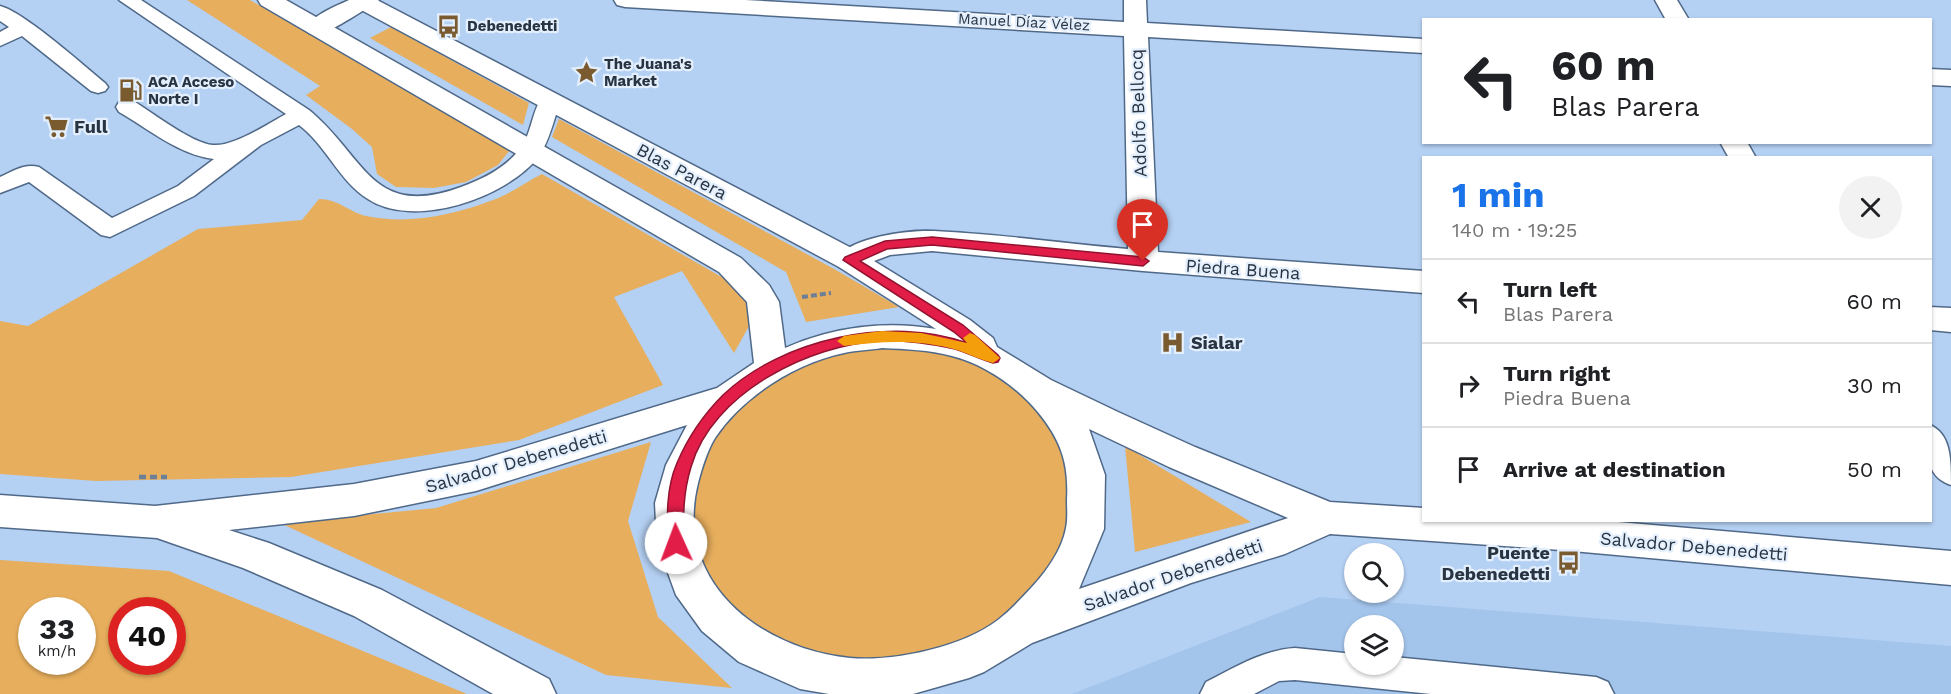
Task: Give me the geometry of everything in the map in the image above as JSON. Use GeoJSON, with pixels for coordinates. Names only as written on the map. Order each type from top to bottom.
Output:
{"type":"FeatureCollection","features":[{"type":"Feature","properties":{"kind":"street"},"geometry":{"type":"LineString","coordinates":[[269,0],[730,265],[758,293],[763,302],[771,368]]}},
{"type":"Feature","properties":{"kind":"street","name":"Manuel Díaz Vélez"},"geometry":{"type":"LineString","coordinates":[[625,0],[1422,46]]}},
{"type":"Feature","properties":{"kind":"street","name":"Adolfo Bellocq"},"geometry":{"type":"LineString","coordinates":[[1135,0],[1143,261]]}},
{"type":"Feature","properties":{"kind":"street"},"geometry":{"type":"LineString","coordinates":[[1666,0],[1677,18]]}},
{"type":"Feature","properties":{"kind":"street"},"geometry":{"type":"LineString","coordinates":[[317,28],[364,1]]}},
{"type":"Feature","properties":{"kind":"street","name":"Blas Parera"},"geometry":{"type":"LineString","coordinates":[[364,1],[850,260],[959,328],[993,358]]}},
{"type":"Feature","properties":{"kind":"street"},"geometry":{"type":"LineString","coordinates":[[1932,77],[1951,78]]}},
{"type":"Feature","properties":{"kind":"street","name":"Piedra Buena"},"geometry":{"type":"LineString","coordinates":[[850,260],[885,245],[932,241],[1143,261],[1422,282]]}},
{"type":"Feature","properties":{"kind":"street"},"geometry":{"type":"LineString","coordinates":[[1932,318],[1951,320]]}},
{"type":"Feature","properties":{"kind":"street"},"geometry":{"type":"LineString","coordinates":[[882,336],[921,338],[958,345],[993,358],[1036,386],[1070,426],[1087,475],[1085,529],[1062,582],[1017,630],[969,658],[910,684],[852,678],[800,669],[753,648],[716,618],[690,583],[676,543],[674,503],[684,465],[702,429],[729,398],[771,368],[806,352],[844,341],[882,336]]}},
{"type":"Feature","properties":{"kind":"street","name":"Salvador Debenedetti"},"geometry":{"type":"LineString","coordinates":[[1036,386],[1182,457],[1328,518],[1561,534],[1951,568]]}},
{"type":"Feature","properties":{"kind":"street","name":"Salvador Debenedetti"},"geometry":{"type":"LineString","coordinates":[[0,511],[155,522],[354,501],[476,476],[729,398]]}},
{"type":"Feature","properties":{"kind":"street"},"geometry":{"type":"LineString","coordinates":[[1932,442],[1951,471]]}},
{"type":"Feature","properties":{"kind":"street","name":"Salvador Debenedetti"},"geometry":{"type":"LineString","coordinates":[[1017,630],[1189,567],[1271,542],[1328,518]]}},
{"type":"Feature","properties":{"kind":"street","name":"Salvador Debenedetti"},"geometry":{"type":"LineString","coordinates":[[155,522],[255,555],[368,603],[534,694]]}},
{"type":"Feature","properties":{"kind":"street"},"geometry":{"type":"LineString","coordinates":[[813,694],[852,678]]}},
{"type":"Feature","properties":{"kind":"lane"},"geometry":{"type":"LineString","coordinates":[[128,0],[301,115],[322,132],[360,182],[380,197],[407,205],[462,196],[493,183],[517,167],[531,151],[550,100]]}},
{"type":"Feature","properties":{"kind":"lane"},"geometry":{"type":"LineString","coordinates":[[0,12],[98,87]]}},
{"type":"Feature","properties":{"kind":"lane"},"geometry":{"type":"LineString","coordinates":[[0,40],[23,28]]}},
{"type":"Feature","properties":{"kind":"lane"},"geometry":{"type":"LineString","coordinates":[[127,106],[196,148],[214,152],[239,146],[301,115]]}},
{"type":"Feature","properties":{"kind":"lane"},"geometry":{"type":"LineString","coordinates":[[0,186],[31,172],[110,229],[186,191],[256,138]]}},
{"type":"Feature","properties":{"kind":"lane"},"geometry":{"type":"LineString","coordinates":[[1218,694],[1276,665],[1295,664],[1596,694]]}},
{"type":"Feature","properties":{"kind":"path"},"geometry":{"type":"LineString","coordinates":[[763,302],[891,285]]}},
{"type":"Feature","properties":{"kind":"path"},"geometry":{"type":"LineString","coordinates":[[128,477],[171,477]]}},
{"type":"Feature","properties":{"kind":"shaded area"},"geometry":{"type":"Polygon","coordinates":[[[187,0],[250,0],[510,150],[498,165],[466,182],[434,188],[396,187],[377,174],[372,147],[306,95],[320,86],[187,0]]]}},
{"type":"Feature","properties":{"kind":"shaded area"},"geometry":{"type":"Polygon","coordinates":[[[391,27],[529,103],[523,125],[370,38],[391,27]]]}},
{"type":"Feature","properties":{"kind":"shaded area"},"geometry":{"type":"Polygon","coordinates":[[[559,119],[836,270],[899,307],[806,322],[786,272],[552,137],[559,119]]]}},
{"type":"Feature","properties":{"kind":"shaded area"},"geometry":{"type":"Polygon","coordinates":[[[542,174],[746,291],[753,319],[734,353],[682,271],[614,297],[663,385],[519,440],[291,477],[96,481],[0,474],[0,321],[28,326],[198,229],[302,220],[319,199],[332,201],[354,212],[382,219],[431,217],[463,210],[506,195],[542,174]]]}},
{"type":"Feature","properties":{"kind":"shaded area"},"geometry":{"type":"Polygon","coordinates":[[[844,341],[958,345],[1069,426],[1085,529],[1017,630],[852,678],[716,618],[674,503],[729,398],[844,341]]]}},
{"type":"Feature","properties":{"kind":"shaded area"},"geometry":{"type":"Polygon","coordinates":[[[651,442],[628,521],[658,617],[732,688],[606,675],[280,523],[436,508],[651,442]]]}},
{"type":"Feature","properties":{"kind":"shaded area"},"geometry":{"type":"Polygon","coordinates":[[[1125,446],[1251,522],[1135,552],[1125,446]]]}},
{"type":"Feature","properties":{"kind":"shaded area"},"geometry":{"type":"Polygon","coordinates":[[[0,560],[169,571],[467,694],[0,694],[0,560]]]}},
{"type":"Feature","properties":{"kind":"shaded area"},"geometry":{"type":"Polygon","coordinates":[[[1320,597],[1344,599],[1344,603],[1397,603],[1951,646],[1951,694],[1072,694],[1320,597]]]}},
{"type":"Feature","properties":{"kind":"slow traffic"},"geometry":{"type":"LineString","coordinates":[[844,341],[882,336],[921,338],[958,345],[993,358],[970,338]]}},
{"type":"Feature","properties":{"kind":"place","name":"Debenedetti"},"geometry":{"type":"Point","coordinates":[449,26]}},
{"type":"Feature","properties":{"kind":"place","name":"The Juana's Market"},"geometry":{"type":"Point","coordinates":[586,73]}},
{"type":"Feature","properties":{"kind":"place","name":"ACA Acceso Norte I"},"geometry":{"type":"Point","coordinates":[130,91]}},
{"type":"Feature","properties":{"kind":"place","name":"Full"},"geometry":{"type":"Point","coordinates":[56,126]}},
{"type":"Feature","properties":{"kind":"place","name":"Sialar"},"geometry":{"type":"Point","coordinates":[1173,342]}},
{"type":"Feature","properties":{"kind":"place","name":"Puente Debenedetti"},"geometry":{"type":"Point","coordinates":[1568,562]}},
{"type":"Feature","properties":{"kind":"route"},"geometry":{"type":"LineString","coordinates":[[676,543],[674,503],[684,465],[702,429],[729,398],[771,368],[806,352],[844,341],[882,336],[921,338],[958,345],[993,358],[959,328],[850,260],[885,245],[932,241],[1143,261]]}}]}
